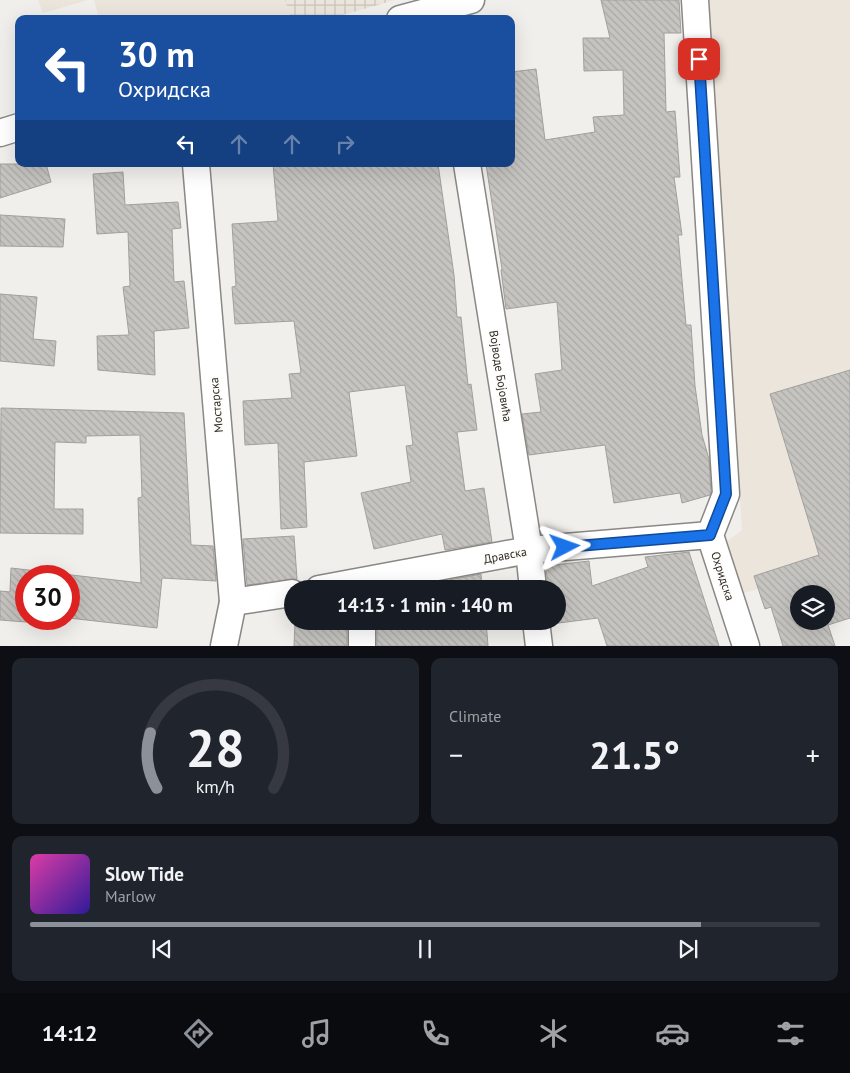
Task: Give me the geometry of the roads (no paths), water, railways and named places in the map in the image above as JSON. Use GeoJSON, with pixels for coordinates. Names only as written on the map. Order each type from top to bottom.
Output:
{"type":"FeatureCollection","features":[{"type":"Feature","properties":{"kind":"street"},"geometry":{"type":"LineString","coordinates":[[429,15],[444,13],[471,0]]}},
{"type":"Feature","properties":{"kind":"street","name":"Охридска"},"geometry":{"type":"LineString","coordinates":[[695,0],[726,494],[710,535],[746,646]]}},
{"type":"Feature","properties":{"kind":"street"},"geometry":{"type":"LineString","coordinates":[[0,133],[15,128]]}},
{"type":"Feature","properties":{"kind":"street","name":"Мостарска"},"geometry":{"type":"LineString","coordinates":[[196,167],[233,602],[224,646]]}},
{"type":"Feature","properties":{"kind":"street","name":"Војводе Бојовића"},"geometry":{"type":"LineString","coordinates":[[467,167],[529,550],[532,580]]}},
{"type":"Feature","properties":{"kind":"street","name":"Дравска"},"geometry":{"type":"LineString","coordinates":[[390,580],[529,550],[710,535]]}},
{"type":"Feature","properties":{"kind":"street"},"geometry":{"type":"LineString","coordinates":[[233,602],[284,594]]}},
{"type":"Feature","properties":{"kind":"street"},"geometry":{"type":"LineString","coordinates":[[362,630],[362,646]]}},
{"type":"Feature","properties":{"kind":"street"},"geometry":{"type":"LineString","coordinates":[[537,630],[539,646]]}}]}
